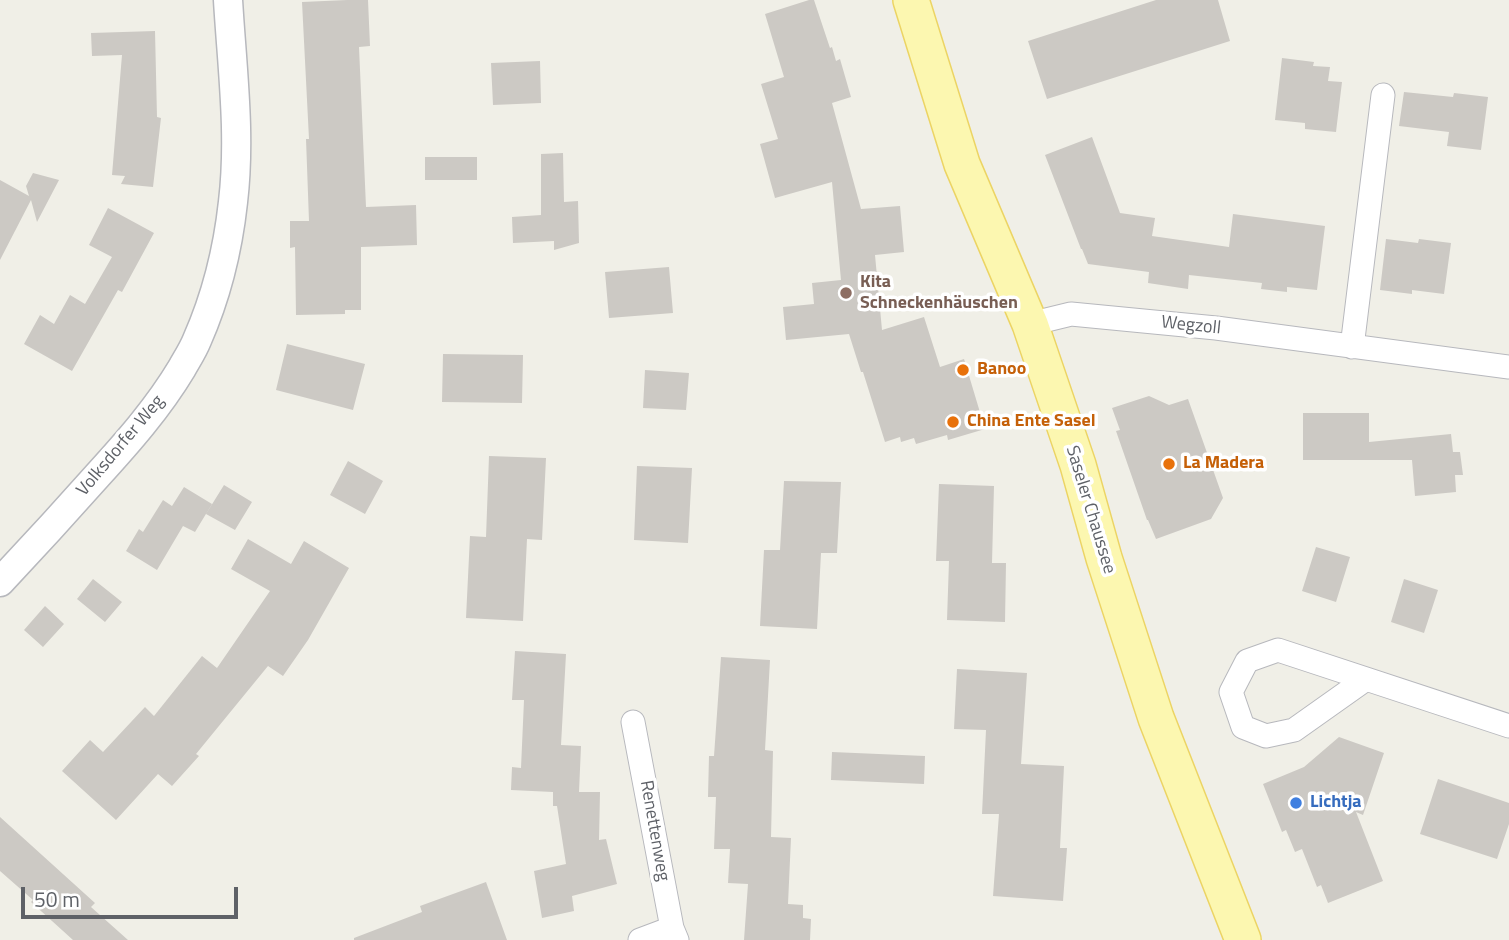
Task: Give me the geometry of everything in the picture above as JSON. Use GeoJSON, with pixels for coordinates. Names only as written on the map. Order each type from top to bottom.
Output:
{"type":"FeatureCollection","features":[{"type":"Feature","properties":{"kind":"main road","name":"Saseler Chaussee"},"geometry":{"type":"LineString","coordinates":[[911,0],[962,164],[1030,324],[1078,465],[1104,558],[1156,718],[1243,940]]}},
{"type":"Feature","properties":{"kind":"street","name":"Volksdorfer Weg"},"geometry":{"type":"LineString","coordinates":[[0,582],[154,411],[197,340],[217,285],[233,202],[236,136],[228,0]]}},
{"type":"Feature","properties":{"kind":"street"},"geometry":{"type":"LineString","coordinates":[[1352,346],[1382,95]]}},
{"type":"Feature","properties":{"kind":"street","name":"Wegzoll"},"geometry":{"type":"LineString","coordinates":[[1030,324],[1071,314],[1216,328],[1509,367]]}},
{"type":"Feature","properties":{"kind":"street"},"geometry":{"type":"LineString","coordinates":[[1366,680],[1294,730],[1266,736],[1244,727],[1231,692],[1247,661],[1278,650],[1509,726]]}},
{"type":"Feature","properties":{"kind":"street","name":"Renettenweg"},"geometry":{"type":"LineString","coordinates":[[633,722],[674,934]]}},
{"type":"Feature","properties":{"kind":"street"},"geometry":{"type":"LineString","coordinates":[[640,940],[674,934]]}},
{"type":"Feature","properties":{"kind":"building"},"geometry":{"type":"Polygon","coordinates":[[[368,0],[370,46],[359,47],[366,207],[416,205],[417,245],[361,247],[361,310],[345,310],[345,314],[296,315],[295,247],[290,248],[290,221],[309,221],[306,139],[309,139],[302,2],[368,0]]]}},
{"type":"Feature","properties":{"kind":"building"},"geometry":{"type":"Polygon","coordinates":[[[814,0],[836,61],[840,59],[851,97],[832,103],[861,209],[900,206],[904,252],[875,255],[882,330],[924,317],[940,367],[964,359],[985,429],[948,440],[947,435],[916,444],[914,438],[901,442],[900,437],[885,442],[849,334],[786,340],[783,307],[814,304],[812,283],[841,280],[832,182],[775,198],[760,144],[778,139],[761,84],[784,77],[765,14],[814,0]]]}},
{"type":"Feature","properties":{"kind":"building"},"geometry":{"type":"Polygon","coordinates":[[[1156,0],[1218,0],[1230,41],[1047,99],[1028,41],[1156,0]]]}},
{"type":"Feature","properties":{"kind":"building"},"geometry":{"type":"Polygon","coordinates":[[[155,31],[157,117],[161,118],[153,187],[121,184],[125,176],[112,175],[122,55],[92,56],[91,33],[155,31]]]}},
{"type":"Feature","properties":{"kind":"building"},"geometry":{"type":"Polygon","coordinates":[[[1282,58],[1314,62],[1313,66],[1330,67],[1328,81],[1342,82],[1336,132],[1305,129],[1305,123],[1275,120],[1282,58]]]}},
{"type":"Feature","properties":{"kind":"building"},"geometry":{"type":"Polygon","coordinates":[[[540,61],[541,103],[493,105],[491,63],[540,61]]]}},
{"type":"Feature","properties":{"kind":"building"},"geometry":{"type":"Polygon","coordinates":[[[1404,92],[1488,97],[1481,150],[1447,146],[1449,132],[1399,126],[1404,92]]]}},
{"type":"Feature","properties":{"kind":"building"},"geometry":{"type":"Polygon","coordinates":[[[1092,137],[1120,213],[1155,218],[1152,236],[1229,247],[1233,214],[1325,226],[1317,290],[1287,287],[1287,292],[1261,289],[1262,283],[1189,275],[1188,289],[1148,283],[1149,272],[1088,264],[1045,155],[1092,137]]]}},
{"type":"Feature","properties":{"kind":"building"},"geometry":{"type":"Polygon","coordinates":[[[563,153],[564,202],[578,201],[579,243],[554,250],[554,241],[513,243],[512,217],[541,215],[541,154],[563,153]]]}},
{"type":"Feature","properties":{"kind":"building"},"geometry":{"type":"Polygon","coordinates":[[[425,157],[477,157],[477,180],[425,180],[425,157]]]}},
{"type":"Feature","properties":{"kind":"building"},"geometry":{"type":"Polygon","coordinates":[[[33,173],[59,180],[37,222],[31,200],[0,260],[0,180],[29,196],[26,186],[33,173]]]}},
{"type":"Feature","properties":{"kind":"building"},"geometry":{"type":"Polygon","coordinates":[[[108,208],[154,233],[122,292],[118,290],[72,371],[24,344],[40,315],[54,324],[70,295],[85,304],[112,257],[89,245],[108,208]]]}},
{"type":"Feature","properties":{"kind":"building"},"geometry":{"type":"Polygon","coordinates":[[[1386,239],[1451,243],[1444,294],[1380,290],[1386,239]]]}},
{"type":"Feature","properties":{"kind":"building"},"geometry":{"type":"Polygon","coordinates":[[[669,267],[673,313],[609,318],[605,272],[669,267]]]}},
{"type":"Feature","properties":{"kind":"building"},"geometry":{"type":"Polygon","coordinates":[[[287,344],[365,364],[353,410],[276,390],[287,344]]]}},
{"type":"Feature","properties":{"kind":"building"},"geometry":{"type":"Polygon","coordinates":[[[443,354],[523,355],[522,403],[442,402],[443,354]]]}},
{"type":"Feature","properties":{"kind":"building"},"geometry":{"type":"Polygon","coordinates":[[[645,370],[689,373],[686,410],[643,408],[645,370]]]}},
{"type":"Feature","properties":{"kind":"building","name":"La Madera"},"geometry":{"type":"Polygon","coordinates":[[[1149,396],[1169,405],[1188,399],[1223,498],[1211,519],[1156,539],[1116,431],[1120,430],[1112,408],[1149,396]]]}},
{"type":"Feature","properties":{"kind":"building"},"geometry":{"type":"Polygon","coordinates":[[[1303,413],[1369,413],[1369,442],[1451,434],[1453,452],[1460,452],[1463,475],[1455,475],[1456,492],[1415,496],[1412,460],[1303,460],[1303,413]]]}},
{"type":"Feature","properties":{"kind":"building"},"geometry":{"type":"Polygon","coordinates":[[[489,456],[546,458],[542,540],[527,539],[523,621],[466,618],[470,536],[486,537],[489,456]]]}},
{"type":"Feature","properties":{"kind":"building"},"geometry":{"type":"Polygon","coordinates":[[[348,461],[383,481],[365,514],[330,495],[348,461]]]}},
{"type":"Feature","properties":{"kind":"building"},"geometry":{"type":"Polygon","coordinates":[[[637,466],[692,468],[688,543],[634,540],[637,466]]]}},
{"type":"Feature","properties":{"kind":"building"},"geometry":{"type":"Polygon","coordinates":[[[784,481],[841,482],[837,553],[821,553],[817,629],[760,626],[764,550],[780,550],[784,481]]]}},
{"type":"Feature","properties":{"kind":"building"},"geometry":{"type":"Polygon","coordinates":[[[939,484],[994,486],[992,563],[1006,563],[1005,622],[947,620],[949,561],[936,561],[939,484]]]}},
{"type":"Feature","properties":{"kind":"building"},"geometry":{"type":"Polygon","coordinates":[[[224,485],[252,502],[235,530],[206,514],[224,485]]]}},
{"type":"Feature","properties":{"kind":"building"},"geometry":{"type":"Polygon","coordinates":[[[184,487],[212,504],[195,532],[183,526],[157,570],[126,551],[139,529],[143,532],[163,500],[172,506],[184,487]]]}},
{"type":"Feature","properties":{"kind":"building"},"geometry":{"type":"Polygon","coordinates":[[[248,539],[291,564],[304,541],[349,568],[308,640],[283,676],[268,666],[196,754],[199,756],[172,786],[158,774],[116,820],[62,771],[90,740],[103,752],[145,707],[154,716],[202,656],[217,668],[270,591],[231,569],[248,539]]]}},
{"type":"Feature","properties":{"kind":"building"},"geometry":{"type":"Polygon","coordinates":[[[1316,547],[1350,557],[1336,602],[1302,591],[1316,547]]]}},
{"type":"Feature","properties":{"kind":"building"},"geometry":{"type":"Polygon","coordinates":[[[93,579],[122,602],[105,622],[77,599],[93,579]]]}},
{"type":"Feature","properties":{"kind":"building"},"geometry":{"type":"Polygon","coordinates":[[[1404,579],[1438,590],[1424,633],[1391,622],[1404,579]]]}},
{"type":"Feature","properties":{"kind":"building"},"geometry":{"type":"Polygon","coordinates":[[[45,606],[64,624],[43,647],[24,630],[45,606]]]}},
{"type":"Feature","properties":{"kind":"building"},"geometry":{"type":"Polygon","coordinates":[[[515,651],[566,654],[561,745],[581,746],[579,792],[600,792],[599,840],[606,839],[617,884],[572,896],[574,911],[542,918],[534,871],[566,864],[557,806],[553,806],[553,792],[511,790],[512,767],[521,768],[524,700],[512,700],[515,651]]]}},
{"type":"Feature","properties":{"kind":"building"},"geometry":{"type":"Polygon","coordinates":[[[721,657],[770,660],[765,750],[773,751],[771,837],[791,838],[788,904],[803,905],[803,918],[811,919],[810,940],[744,940],[748,884],[728,883],[730,849],[714,849],[716,797],[708,797],[709,756],[714,756],[721,657]]]}},
{"type":"Feature","properties":{"kind":"building"},"geometry":{"type":"Polygon","coordinates":[[[957,669],[1027,673],[1021,764],[1064,766],[1060,848],[1067,848],[1063,901],[993,896],[999,814],[982,814],[986,730],[954,729],[957,669]]]}},
{"type":"Feature","properties":{"kind":"building"},"geometry":{"type":"Polygon","coordinates":[[[1339,737],[1384,753],[1363,815],[1356,812],[1383,881],[1328,903],[1321,885],[1317,887],[1302,849],[1295,852],[1286,830],[1282,832],[1263,784],[1304,767],[1339,737]]]}},
{"type":"Feature","properties":{"kind":"building"},"geometry":{"type":"Polygon","coordinates":[[[832,752],[925,756],[924,784],[831,780],[832,752]]]}},
{"type":"Feature","properties":{"kind":"building"},"geometry":{"type":"Polygon","coordinates":[[[1438,779],[1509,803],[1509,824],[1497,859],[1420,834],[1438,779]]]}},
{"type":"Feature","properties":{"kind":"building"},"geometry":{"type":"Polygon","coordinates":[[[0,817],[95,903],[91,907],[128,940],[73,940],[31,902],[33,900],[0,871],[0,817]]]}},
{"type":"Feature","properties":{"kind":"building"},"geometry":{"type":"Polygon","coordinates":[[[486,882],[507,940],[354,940],[422,912],[420,906],[486,882]]]}},
{"type":"Feature","properties":{"kind":"place","name":"Kita Schneckenhäuschen"},"geometry":{"type":"Point","coordinates":[846,293]}},
{"type":"Feature","properties":{"kind":"place","name":"Banoo"},"geometry":{"type":"Point","coordinates":[963,370]}},
{"type":"Feature","properties":{"kind":"place","name":"China Ente Sasel"},"geometry":{"type":"Point","coordinates":[953,422]}},
{"type":"Feature","properties":{"kind":"place","name":"La Madera"},"geometry":{"type":"Point","coordinates":[1169,464]}},
{"type":"Feature","properties":{"kind":"place","name":"Lichtja"},"geometry":{"type":"Point","coordinates":[1296,803]}}]}
